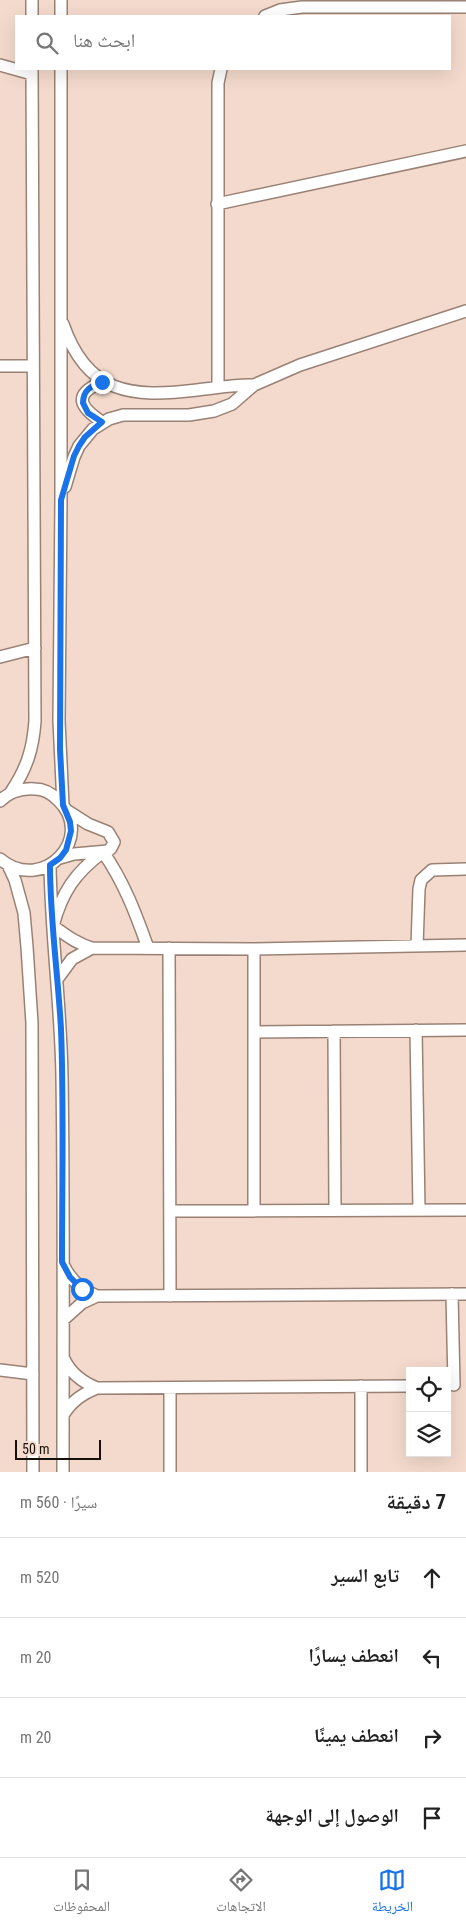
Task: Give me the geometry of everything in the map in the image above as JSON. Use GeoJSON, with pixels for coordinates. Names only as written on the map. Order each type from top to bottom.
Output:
{"type":"FeatureCollection","features":[{"type":"Feature","properties":{"kind":"street"},"geometry":{"type":"LineString","coordinates":[[32,0],[32,15]]}},
{"type":"Feature","properties":{"kind":"street"},"geometry":{"type":"LineString","coordinates":[[61,0],[61,15]]}},
{"type":"Feature","properties":{"kind":"street"},"geometry":{"type":"LineString","coordinates":[[268,15],[280,10],[302,7],[466,7]]}},
{"type":"Feature","properties":{"kind":"street"},"geometry":{"type":"LineString","coordinates":[[0,65],[15,68]]}},
{"type":"Feature","properties":{"kind":"street"},"geometry":{"type":"LineString","coordinates":[[61,70],[59,721],[65,807],[71,831],[66,850],[55,862],[53,926],[58,978],[62,1077],[63,1472]]}},
{"type":"Feature","properties":{"kind":"street"},"geometry":{"type":"LineString","coordinates":[[218,387],[218,83],[221,70]]}},
{"type":"Feature","properties":{"kind":"street"},"geometry":{"type":"LineString","coordinates":[[4,796],[23,775],[34,739],[35,721],[32,72]]}},
{"type":"Feature","properties":{"kind":"street"},"geometry":{"type":"LineString","coordinates":[[217,204],[466,151]]}},
{"type":"Feature","properties":{"kind":"street"},"geometry":{"type":"LineString","coordinates":[[60,311],[67,334],[75,350],[89,369],[102,382],[127,391],[140,393],[170,393],[254,385]]}},
{"type":"Feature","properties":{"kind":"street"},"geometry":{"type":"LineString","coordinates":[[61,500],[74,456],[79,446],[89,433],[102,422],[123,415],[189,415],[214,411],[232,404],[254,385],[323,357],[466,311]]}},
{"type":"Feature","properties":{"kind":"street"},"geometry":{"type":"LineString","coordinates":[[0,366],[33,366]]}},
{"type":"Feature","properties":{"kind":"street"},"geometry":{"type":"LineString","coordinates":[[102,382],[85,392],[83,403],[88,413],[102,422]]}},
{"type":"Feature","properties":{"kind":"street"},"geometry":{"type":"LineString","coordinates":[[0,657],[35,648]]}},
{"type":"Feature","properties":{"kind":"street"},"geometry":{"type":"LineString","coordinates":[[4,796],[25,788],[40,789],[53,795],[65,807],[88,824],[111,834],[114,842],[111,848],[88,863],[65,892],[53,926]]}},
{"type":"Feature","properties":{"kind":"street"},"geometry":{"type":"LineString","coordinates":[[4,862],[18,870],[40,870],[74,854],[103,852]]}},
{"type":"Feature","properties":{"kind":"street"},"geometry":{"type":"LineString","coordinates":[[103,852],[117,872],[128,895],[148,948]]}},
{"type":"Feature","properties":{"kind":"street"},"geometry":{"type":"LineString","coordinates":[[4,862],[15,880],[24,913],[30,995],[33,1099],[33,1472]]}},
{"type":"Feature","properties":{"kind":"street"},"geometry":{"type":"LineString","coordinates":[[417,946],[421,880],[432,870],[466,869]]}},
{"type":"Feature","properties":{"kind":"street"},"geometry":{"type":"LineString","coordinates":[[53,926],[78,943],[92,948],[254,949],[466,946]]}},
{"type":"Feature","properties":{"kind":"street"},"geometry":{"type":"LineString","coordinates":[[58,978],[72,959],[92,948]]}},
{"type":"Feature","properties":{"kind":"street"},"geometry":{"type":"LineString","coordinates":[[169,948],[170,1296]]}},
{"type":"Feature","properties":{"kind":"street"},"geometry":{"type":"LineString","coordinates":[[254,949],[254,1211]]}},
{"type":"Feature","properties":{"kind":"street"},"geometry":{"type":"LineString","coordinates":[[416,1030],[419,1210]]}},
{"type":"Feature","properties":{"kind":"street"},"geometry":{"type":"LineString","coordinates":[[254,1032],[466,1030]]}},
{"type":"Feature","properties":{"kind":"street"},"geometry":{"type":"LineString","coordinates":[[334,1031],[335,1210]]}},
{"type":"Feature","properties":{"kind":"street"},"geometry":{"type":"LineString","coordinates":[[170,1211],[466,1210]]}},
{"type":"Feature","properties":{"kind":"street"},"geometry":{"type":"LineString","coordinates":[[62,1262],[76,1283],[89,1293],[97,1296],[466,1294]]}},
{"type":"Feature","properties":{"kind":"street"},"geometry":{"type":"LineString","coordinates":[[450,1367],[452,1294]]}},
{"type":"Feature","properties":{"kind":"street"},"geometry":{"type":"LineString","coordinates":[[63,1320],[82,1303],[97,1296]]}},
{"type":"Feature","properties":{"kind":"street"},"geometry":{"type":"LineString","coordinates":[[63,1358],[67,1366],[80,1380],[97,1388]]}},
{"type":"Feature","properties":{"kind":"street"},"geometry":{"type":"LineString","coordinates":[[0,1370],[33,1374]]}},
{"type":"Feature","properties":{"kind":"street"},"geometry":{"type":"LineString","coordinates":[[451,1385],[466,1385]]}},
{"type":"Feature","properties":{"kind":"street"},"geometry":{"type":"LineString","coordinates":[[361,1386],[361,1472]]}},
{"type":"Feature","properties":{"kind":"street"},"geometry":{"type":"LineString","coordinates":[[63,1415],[81,1395],[97,1388],[406,1386]]}},
{"type":"Feature","properties":{"kind":"street"},"geometry":{"type":"LineString","coordinates":[[170,1388],[170,1472]]}},
{"type":"Feature","properties":{"kind":"route"},"geometry":{"type":"LineString","coordinates":[[82,1289],[70,1277],[62,1262],[61,1028],[51,907],[50,865],[60,858],[66,850],[71,831],[70,822],[63,805],[59,721],[61,500],[74,456],[79,446],[85,437],[102,422],[88,413],[83,403],[85,392],[102,382]]}}]}
